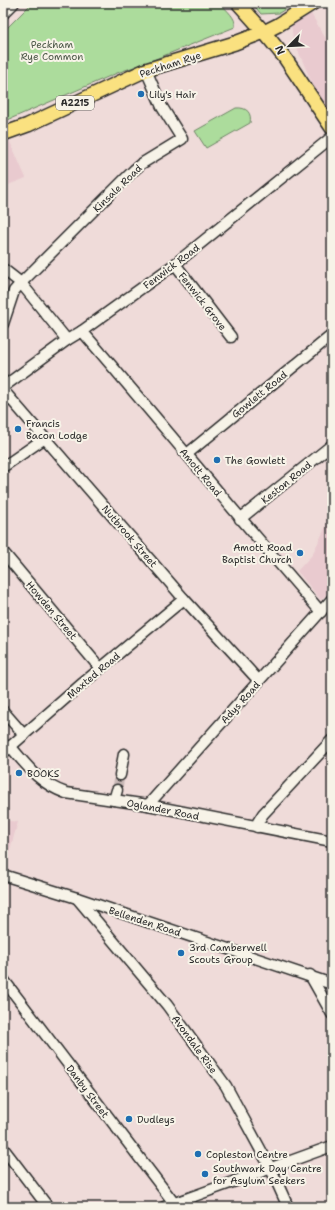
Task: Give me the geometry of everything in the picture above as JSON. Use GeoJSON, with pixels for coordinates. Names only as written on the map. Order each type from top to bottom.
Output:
{"type":"FeatureCollection","features":[{"type":"Feature","properties":{"kind":"main road"},"geometry":{"type":"LineString","coordinates":[[238,3],[264,32],[292,68],[332,130]]}},
{"type":"Feature","properties":{"kind":"main road","name":"Peckham Rye"},"geometry":{"type":"LineString","coordinates":[[3,134],[146,70],[235,43],[264,32],[313,3]]}},
{"type":"Feature","properties":{"kind":"street"},"geometry":{"type":"LineString","coordinates":[[3,14],[12,4]]}},
{"type":"Feature","properties":{"kind":"street","name":"Kinsale Road"},"geometry":{"type":"LineString","coordinates":[[22,283],[134,170],[141,164],[182,139],[162,107],[146,70]]}},
{"type":"Feature","properties":{"kind":"street","name":"Fenwick Road"},"geometry":{"type":"LineString","coordinates":[[3,387],[175,264],[332,130]]}},
{"type":"Feature","properties":{"kind":"street","name":"Fenwick Grove"},"geometry":{"type":"LineString","coordinates":[[175,264],[231,337]]}},
{"type":"Feature","properties":{"kind":"street"},"geometry":{"type":"LineString","coordinates":[[3,269],[22,283],[67,340]]}},
{"type":"Feature","properties":{"kind":"street"},"geometry":{"type":"LineString","coordinates":[[3,324],[14,291],[22,283]]}},
{"type":"Feature","properties":{"kind":"street","name":"Amott Road"},"geometry":{"type":"LineString","coordinates":[[82,331],[187,454],[240,519],[321,612]]}},
{"type":"Feature","properties":{"kind":"street","name":"Gowlett Road"},"geometry":{"type":"LineString","coordinates":[[187,454],[332,334]]}},
{"type":"Feature","properties":{"kind":"street","name":"Nutbrook Street"},"geometry":{"type":"LineString","coordinates":[[3,390],[184,599],[259,681]]}},
{"type":"Feature","properties":{"kind":"street"},"geometry":{"type":"LineString","coordinates":[[3,467],[45,438]]}},
{"type":"Feature","properties":{"kind":"street","name":"Keston Road"},"geometry":{"type":"LineString","coordinates":[[240,519],[332,445]]}},
{"type":"Feature","properties":{"kind":"street","name":"Howden Street"},"geometry":{"type":"LineString","coordinates":[[3,552],[100,668]]}},
{"type":"Feature","properties":{"kind":"street","name":"Maxted Road"},"geometry":{"type":"LineString","coordinates":[[7,750],[100,668],[184,599]]}},
{"type":"Feature","properties":{"kind":"street","name":"Adys Road"},"geometry":{"type":"LineString","coordinates":[[148,805],[332,599]]}},
{"type":"Feature","properties":{"kind":"street"},"geometry":{"type":"LineString","coordinates":[[3,711],[24,734]]}},
{"type":"Feature","properties":{"kind":"street"},"geometry":{"type":"LineString","coordinates":[[257,827],[263,814],[332,740]]}},
{"type":"Feature","properties":{"kind":"street","name":"Oglander Road"},"geometry":{"type":"LineString","coordinates":[[7,750],[45,783],[54,789],[66,793],[116,795],[148,805],[332,841]]}},
{"type":"Feature","properties":{"kind":"street"},"geometry":{"type":"LineString","coordinates":[[120,774],[124,754]]}},
{"type":"Feature","properties":{"kind":"street","name":"Bellenden Road"},"geometry":{"type":"LineString","coordinates":[[3,875],[310,975],[332,984]]}},
{"type":"Feature","properties":{"kind":"street","name":"Avondale Rise"},"geometry":{"type":"LineString","coordinates":[[77,898],[167,1005],[226,1086],[271,1169],[288,1207]]}},
{"type":"Feature","properties":{"kind":"street"},"geometry":{"type":"LineString","coordinates":[[310,975],[332,1014]]}},
{"type":"Feature","properties":{"kind":"street","name":"Danby Street"},"geometry":{"type":"LineString","coordinates":[[3,979],[169,1205]]}},
{"type":"Feature","properties":{"kind":"street"},"geometry":{"type":"LineString","coordinates":[[169,1205],[332,1146]]}},
{"type":"Feature","properties":{"kind":"street"},"geometry":{"type":"LineString","coordinates":[[3,1148],[48,1207]]}},
{"type":"Feature","properties":{"kind":"shaded area"},"geometry":{"type":"Polygon","coordinates":[[[310,12],[332,49],[332,115],[315,90],[293,39],[291,24],[310,12]]]}},
{"type":"Feature","properties":{"kind":"shaded area"},"geometry":{"type":"Polygon","coordinates":[[[7,135],[26,178],[3,187],[3,136],[7,135]]]}},
{"type":"Feature","properties":{"kind":"shaded area"},"geometry":{"type":"Polygon","coordinates":[[[332,514],[332,588],[321,600],[297,571],[312,555],[332,514]]]}},
{"type":"Feature","properties":{"kind":"shaded area"},"geometry":{"type":"Polygon","coordinates":[[[3,820],[18,822],[4,870],[3,869],[3,820]]]}},
{"type":"Feature","properties":{"kind":"green space","name":"Peckham Rye Common"},"geometry":{"type":"Polygon","coordinates":[[[32,3],[220,3],[233,17],[235,27],[117,73],[3,122],[3,32],[32,3]]]}},
{"type":"Feature","properties":{"kind":"green space"},"geometry":{"type":"Polygon","coordinates":[[[252,3],[295,3],[279,13],[261,14],[252,3]]]}},
{"type":"Feature","properties":{"kind":"green space"},"geometry":{"type":"Polygon","coordinates":[[[236,108],[248,111],[250,123],[206,148],[195,131],[236,108]]]}},
{"type":"Feature","properties":{"kind":"tunnel"},"geometry":{"type":"LineString","coordinates":[[117,790],[120,775]]}},
{"type":"Feature","properties":{"kind":"place","name":"Lily's Hair"},"geometry":{"type":"Point","coordinates":[141,94]}},
{"type":"Feature","properties":{"kind":"place","name":"Francis Bacon Lodge"},"geometry":{"type":"Point","coordinates":[18,429]}},
{"type":"Feature","properties":{"kind":"place","name":"The Gowlett"},"geometry":{"type":"Point","coordinates":[217,460]}},
{"type":"Feature","properties":{"kind":"place","name":"Amott Road Baptist Church"},"geometry":{"type":"Point","coordinates":[300,553]}},
{"type":"Feature","properties":{"kind":"place","name":"BOOKS"},"geometry":{"type":"Point","coordinates":[19,773]}},
{"type":"Feature","properties":{"kind":"place","name":"3rd Camberwell Scouts Group"},"geometry":{"type":"Point","coordinates":[181,953]}},
{"type":"Feature","properties":{"kind":"place","name":"Dudleys"},"geometry":{"type":"Point","coordinates":[129,1119]}},
{"type":"Feature","properties":{"kind":"place","name":"Copleston Centre"},"geometry":{"type":"Point","coordinates":[198,1154]}},
{"type":"Feature","properties":{"kind":"place","name":"Southwark Day Centre for Asylum Seekers"},"geometry":{"type":"Point","coordinates":[205,1174]}}]}
